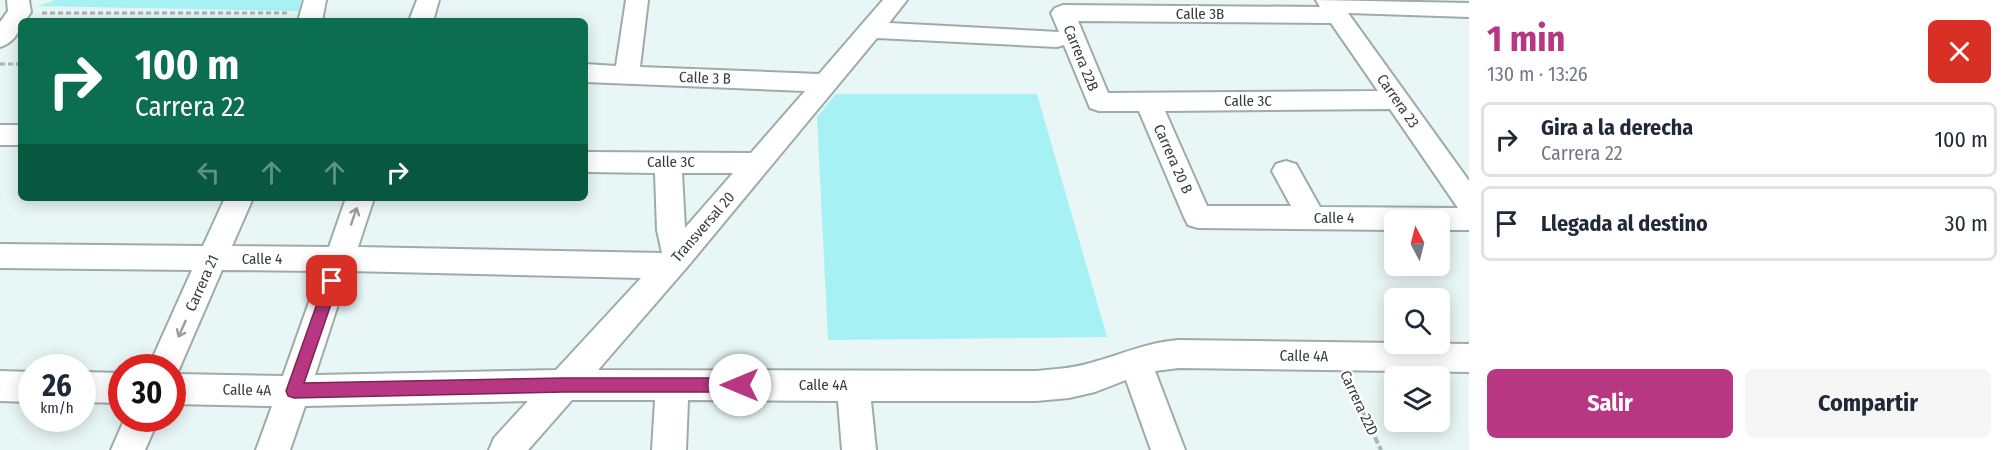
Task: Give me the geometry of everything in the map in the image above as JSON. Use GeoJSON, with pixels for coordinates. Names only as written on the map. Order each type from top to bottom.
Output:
{"type":"FeatureCollection","features":[{"type":"Feature","properties":{"kind":"street"},"geometry":{"type":"LineString","coordinates":[[422,18],[428,0]]}},
{"type":"Feature","properties":{"kind":"street"},"geometry":{"type":"LineString","coordinates":[[627,75],[638,0]]}},
{"type":"Feature","properties":{"kind":"street","name":"Transversal 20"},"geometry":{"type":"LineString","coordinates":[[506,450],[673,262],[896,0]]}},
{"type":"Feature","properties":{"kind":"street"},"geometry":{"type":"LineString","coordinates":[[0,39],[19,6]]}},
{"type":"Feature","properties":{"kind":"street"},"geometry":{"type":"LineString","coordinates":[[1331,6],[1465,15]]}},
{"type":"Feature","properties":{"kind":"street","name":"Calle 3B"},"geometry":{"type":"LineString","coordinates":[[1063,13],[1121,7],[1331,6]]}},
{"type":"Feature","properties":{"kind":"street","name":"Carrera 23"},"geometry":{"type":"LineString","coordinates":[[1331,6],[1464,189]]}},
{"type":"Feature","properties":{"kind":"street","name":"Carrera 22B"},"geometry":{"type":"LineString","coordinates":[[1063,13],[1099,102]]}},
{"type":"Feature","properties":{"kind":"street"},"geometry":{"type":"LineString","coordinates":[[870,30],[1057,39]]}},
{"type":"Feature","properties":{"kind":"street","name":"Calle 3 B"},"geometry":{"type":"LineString","coordinates":[[588,73],[825,83]]}},
{"type":"Feature","properties":{"kind":"street","name":"Calle 3C"},"geometry":{"type":"LineString","coordinates":[[1099,102],[1398,100]]}},
{"type":"Feature","properties":{"kind":"street","name":"Carrera 20 B"},"geometry":{"type":"LineString","coordinates":[[1148,101],[1198,217]]}},
{"type":"Feature","properties":{"kind":"street"},"geometry":{"type":"LineString","coordinates":[[0,135],[18,135]]}},
{"type":"Feature","properties":{"kind":"street","name":"Calle 3C"},"geometry":{"type":"LineString","coordinates":[[588,162],[757,163]]}},
{"type":"Feature","properties":{"kind":"street"},"geometry":{"type":"LineString","coordinates":[[668,162],[673,262]]}},
{"type":"Feature","properties":{"kind":"street"},"geometry":{"type":"LineString","coordinates":[[1286,171],[1312,218]]}},
{"type":"Feature","properties":{"kind":"street","name":"Carrera 21"},"geometry":{"type":"LineString","coordinates":[[170,354],[238,201]]}},
{"type":"Feature","properties":{"kind":"street"},"geometry":{"type":"LineString","coordinates":[[273,450],[359,201]]}},
{"type":"Feature","properties":{"kind":"street","name":"Calle 4"},"geometry":{"type":"LineString","coordinates":[[1198,217],[1469,219]]}},
{"type":"Feature","properties":{"kind":"street","name":"Calle 4"},"geometry":{"type":"LineString","coordinates":[[0,256],[673,262]]}},
{"type":"Feature","properties":{"kind":"street","name":"Calle 4A"},"geometry":{"type":"LineString","coordinates":[[186,389],[294,391],[563,385],[1036,386],[1069,383],[1095,377],[1156,356],[1179,354],[1469,358]]}},
{"type":"Feature","properties":{"kind":"street"},"geometry":{"type":"LineString","coordinates":[[1136,362],[1168,450]]}},
{"type":"Feature","properties":{"kind":"street"},"geometry":{"type":"LineString","coordinates":[[669,450],[672,385]]}},
{"type":"Feature","properties":{"kind":"street"},"geometry":{"type":"LineString","coordinates":[[853,385],[859,450]]}},
{"type":"Feature","properties":{"kind":"street"},"geometry":{"type":"LineString","coordinates":[[0,386],[18,387]]}},
{"type":"Feature","properties":{"kind":"street"},"geometry":{"type":"LineString","coordinates":[[128,450],[136,432]]}},
{"type":"Feature","properties":{"kind":"path"},"geometry":{"type":"LineString","coordinates":[[19,6],[313,11]]}},
{"type":"Feature","properties":{"kind":"path"},"geometry":{"type":"LineString","coordinates":[[0,64],[18,64]]}},
{"type":"Feature","properties":{"kind":"path","name":"Carrera 22D"},"geometry":{"type":"LineString","coordinates":[[1336,356],[1381,450]]}},
{"type":"Feature","properties":{"kind":"shaded area"},"geometry":{"type":"Polygon","coordinates":[[[55,0],[301,0],[299,11],[38,6],[55,0]]]}},
{"type":"Feature","properties":{"kind":"shaded area"},"geometry":{"type":"Polygon","coordinates":[[[836,94],[1037,94],[1107,337],[828,340],[817,117],[836,94]]]}},
{"type":"Feature","properties":{"kind":"route"},"geometry":{"type":"LineString","coordinates":[[332,281],[294,391],[563,385],[740,385]]}}]}
